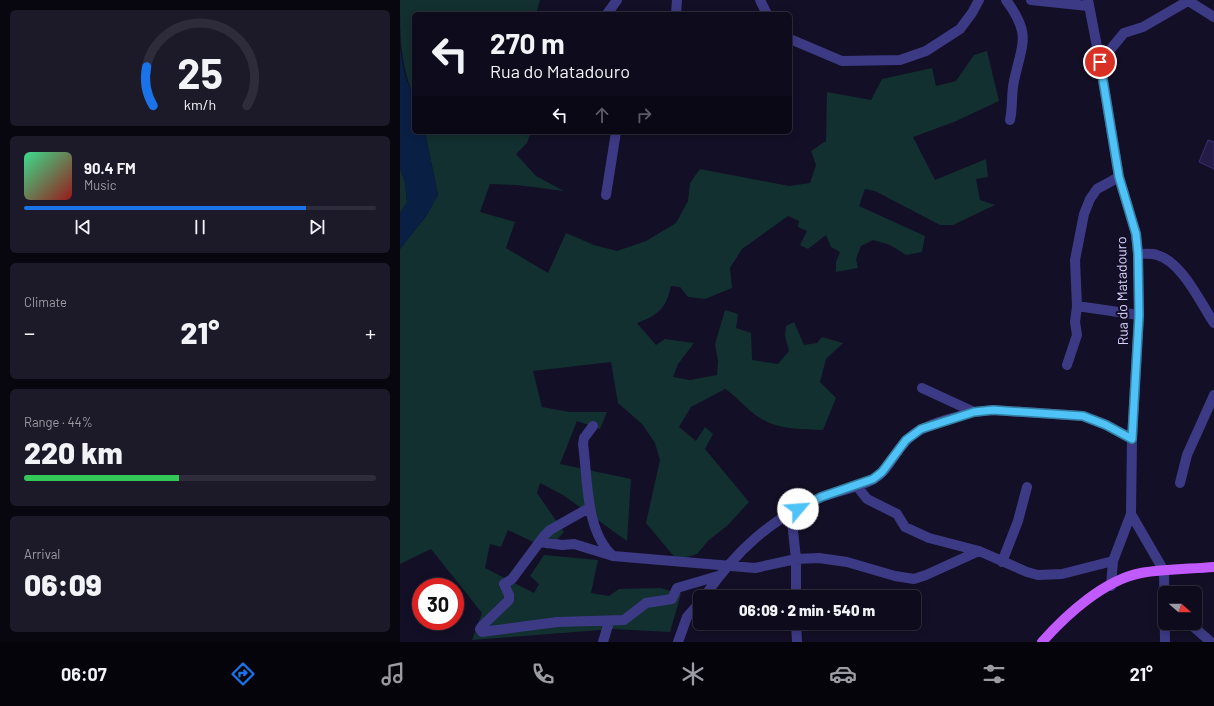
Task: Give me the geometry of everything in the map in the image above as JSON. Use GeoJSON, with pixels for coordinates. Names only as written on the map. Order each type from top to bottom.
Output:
{"type":"FeatureCollection","features":[{"type":"Feature","properties":{"kind":"main road"},"geometry":{"type":"LineString","coordinates":[[1042,642],[1082,604],[1111,586],[1140,574],[1214,567]]}},
{"type":"Feature","properties":{"kind":"street"},"geometry":{"type":"LineString","coordinates":[[608,12],[617,0]]}},
{"type":"Feature","properties":{"kind":"street"},"geometry":{"type":"LineString","coordinates":[[676,12],[677,0]]}},
{"type":"Feature","properties":{"kind":"street"},"geometry":{"type":"LineString","coordinates":[[760,0],[766,12]]}},
{"type":"Feature","properties":{"kind":"street"},"geometry":{"type":"LineString","coordinates":[[792,40],[842,61],[900,60],[926,51],[960,29],[972,13],[979,0]]}},
{"type":"Feature","properties":{"kind":"street"},"geometry":{"type":"LineString","coordinates":[[1006,0],[1018,16],[1022,33],[1022,50],[1014,80],[1010,120]]}},
{"type":"Feature","properties":{"kind":"street"},"geometry":{"type":"LineString","coordinates":[[1031,0],[1088,3]]}},
{"type":"Feature","properties":{"kind":"street"},"geometry":{"type":"LineString","coordinates":[[1100,62],[1124,33],[1143,27],[1188,0],[1214,17]]}},
{"type":"Feature","properties":{"kind":"street","name":"Rua do Matadouro"},"geometry":{"type":"LineString","coordinates":[[1088,3],[1100,62],[1119,177],[1136,234],[1138,254],[1139,315],[1132,439],[1131,514]]}},
{"type":"Feature","properties":{"kind":"street"},"geometry":{"type":"LineString","coordinates":[[606,195],[616,134]]}},
{"type":"Feature","properties":{"kind":"street"},"geometry":{"type":"LineString","coordinates":[[1067,365],[1077,335],[1075,322],[1077,306],[1075,260],[1084,214],[1090,199],[1097,189],[1119,177]]}},
{"type":"Feature","properties":{"kind":"street"},"geometry":{"type":"LineString","coordinates":[[1138,254],[1157,255],[1174,265],[1184,276],[1214,323]]}},
{"type":"Feature","properties":{"kind":"street"},"geometry":{"type":"LineString","coordinates":[[1077,306],[1139,315]]}},
{"type":"Feature","properties":{"kind":"street"},"geometry":{"type":"LineString","coordinates":[[922,388],[974,412]]}},
{"type":"Feature","properties":{"kind":"street"},"geometry":{"type":"LineString","coordinates":[[1180,484],[1187,455],[1214,395]]}},
{"type":"Feature","properties":{"kind":"street"},"geometry":{"type":"LineString","coordinates":[[709,590],[718,576],[752,539],[791,512],[821,497],[873,479],[882,472],[906,440],[921,429],[974,412],[993,410],[1083,416],[1106,425],[1132,439]]}},
{"type":"Feature","properties":{"kind":"street"},"geometry":{"type":"LineString","coordinates":[[593,426],[584,438],[583,444],[589,508],[602,544],[613,556]]}},
{"type":"Feature","properties":{"kind":"street"},"geometry":{"type":"LineString","coordinates":[[856,485],[867,499],[897,514],[906,526],[929,538],[979,551],[1002,562],[1038,575],[1062,574],[1113,561]]}},
{"type":"Feature","properties":{"kind":"street"},"geometry":{"type":"LineString","coordinates":[[1002,562],[1018,521],[1028,487]]}},
{"type":"Feature","properties":{"kind":"street"},"geometry":{"type":"LineString","coordinates":[[589,508],[550,530],[512,579],[504,584],[509,595],[509,600],[482,626],[480,631],[484,633],[502,629],[557,622],[609,622],[627,619],[646,602],[672,599],[677,588],[718,576]]}},
{"type":"Feature","properties":{"kind":"street"},"geometry":{"type":"LineString","coordinates":[[791,512],[796,560],[796,590]]}},
{"type":"Feature","properties":{"kind":"street"},"geometry":{"type":"LineString","coordinates":[[1111,586],[1113,561],[1131,514]]}},
{"type":"Feature","properties":{"kind":"street"},"geometry":{"type":"LineString","coordinates":[[1131,514],[1164,571],[1164,586]]}},
{"type":"Feature","properties":{"kind":"street"},"geometry":{"type":"LineString","coordinates":[[540,542],[562,545],[574,544],[613,556],[677,560],[755,568],[796,560],[819,558],[847,562],[895,576],[914,579],[932,573],[979,551]]}},
{"type":"Feature","properties":{"kind":"street"},"geometry":{"type":"LineString","coordinates":[[678,642],[687,617],[693,610]]}},
{"type":"Feature","properties":{"kind":"street"},"geometry":{"type":"LineString","coordinates":[[603,642],[609,622]]}},
{"type":"Feature","properties":{"kind":"street"},"geometry":{"type":"LineString","coordinates":[[796,630],[797,642]]}},
{"type":"Feature","properties":{"kind":"street"},"geometry":{"type":"LineString","coordinates":[[1165,630],[1165,642]]}},
{"type":"Feature","properties":{"kind":"street"},"geometry":{"type":"LineString","coordinates":[[1197,630],[1210,642]]}},
{"type":"Feature","properties":{"kind":"green space"},"geometry":{"type":"Polygon","coordinates":[[[400,0],[540,0],[537,11],[539,12],[412,12],[412,92],[403,61],[400,26],[400,0]]]}},
{"type":"Feature","properties":{"kind":"green space"},"geometry":{"type":"Polygon","coordinates":[[[987,51],[999,101],[954,122],[913,137],[935,180],[986,159],[988,177],[976,179],[980,200],[995,205],[953,225],[940,225],[875,191],[865,189],[859,206],[925,236],[922,252],[906,255],[890,245],[873,240],[861,246],[856,259],[858,268],[836,272],[836,262],[840,252],[831,247],[826,235],[808,249],[800,245],[807,231],[798,227],[799,221],[788,216],[742,249],[730,268],[732,288],[705,299],[688,297],[680,287],[671,286],[667,300],[660,310],[651,317],[637,323],[656,345],[665,339],[694,343],[678,364],[673,377],[690,380],[717,375],[718,361],[715,344],[725,310],[738,314],[736,328],[751,333],[752,360],[778,364],[789,351],[785,336],[786,326],[794,322],[804,345],[817,343],[822,337],[843,343],[826,359],[820,382],[836,398],[823,430],[786,428],[769,423],[753,413],[725,389],[691,407],[679,427],[696,441],[705,427],[713,434],[705,449],[749,502],[728,525],[709,540],[697,554],[677,560],[646,523],[660,460],[655,443],[642,424],[618,403],[611,362],[533,371],[542,407],[570,412],[607,412],[600,429],[577,421],[560,464],[631,479],[627,541],[563,495],[540,483],[537,493],[564,532],[548,549],[508,530],[501,547],[490,544],[485,568],[534,593],[539,584],[530,576],[544,555],[598,560],[591,593],[609,596],[619,589],[661,588],[681,594],[670,632],[613,629],[472,640],[482,613],[464,590],[464,578],[454,578],[431,549],[400,564],[400,249],[426,216],[438,195],[425,134],[530,134],[527,143],[516,154],[536,176],[564,191],[517,185],[490,184],[480,212],[515,222],[506,248],[548,273],[566,233],[594,245],[617,251],[646,241],[676,223],[688,201],[690,183],[700,169],[789,186],[810,183],[816,165],[811,151],[826,141],[827,92],[871,100],[882,79],[932,68],[936,86],[956,81],[974,55],[987,51]]]}},
{"type":"Feature","properties":{"kind":"green space"},"geometry":{"type":"Polygon","coordinates":[[[400,168],[405,182],[407,203],[400,213],[400,168]]]}},
{"type":"Feature","properties":{"kind":"water"},"geometry":{"type":"Polygon","coordinates":[[[400,49],[405,75],[412,93],[412,134],[425,134],[438,195],[426,216],[400,249],[400,213],[407,203],[405,182],[400,168],[400,49]]]}},
{"type":"Feature","properties":{"kind":"building"},"geometry":{"type":"Polygon","coordinates":[[[1208,140],[1214,142],[1214,169],[1199,162],[1208,140]]]}},
{"type":"Feature","properties":{"kind":"route"},"geometry":{"type":"LineString","coordinates":[[798,509],[821,497],[873,479],[882,472],[894,458],[906,440],[921,429],[974,412],[993,410],[1083,416],[1106,425],[1132,439],[1139,315],[1138,254],[1136,234],[1119,177],[1100,62]]}}]}
